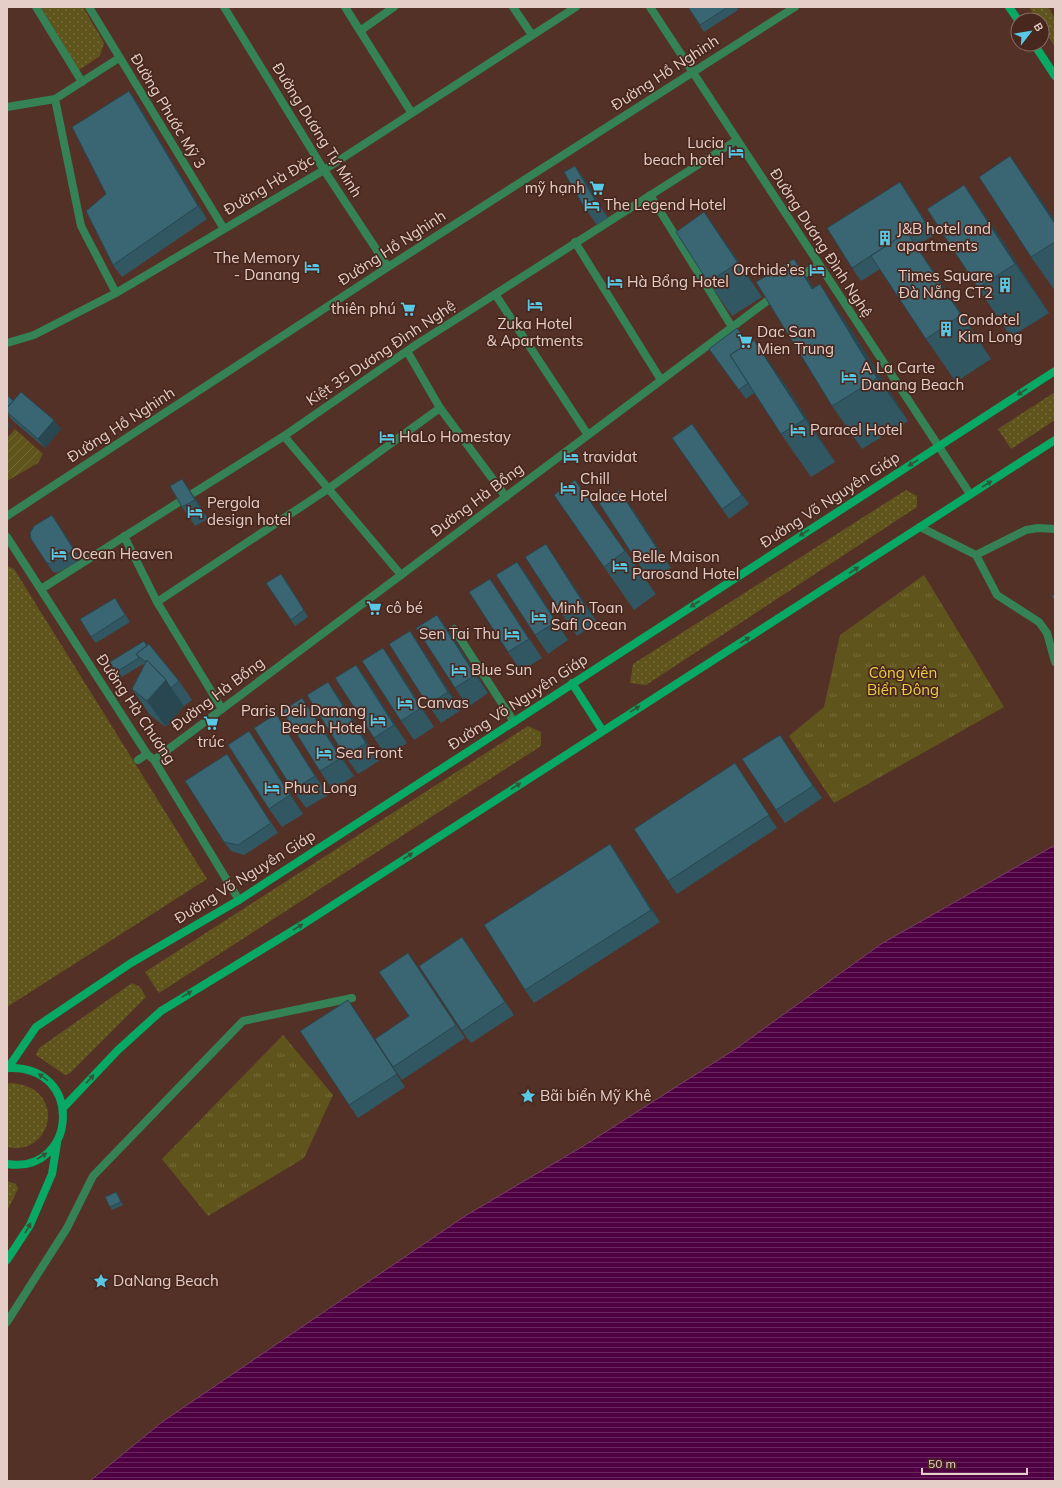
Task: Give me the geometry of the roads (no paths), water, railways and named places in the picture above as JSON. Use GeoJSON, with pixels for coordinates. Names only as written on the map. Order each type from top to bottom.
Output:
{"type":"FeatureCollection","features":[{"type":"Feature","properties":{"kind":"main road"},"geometry":{"type":"LineString","coordinates":[[1039,52],[1055,76]]}},
{"type":"Feature","properties":{"kind":"main road","name":"Đường Võ Nguyên Giáp"},"geometry":{"type":"LineString","coordinates":[[7,1068],[36,1027],[131,963],[239,900],[1055,371]]}},
{"type":"Feature","properties":{"kind":"main road"},"geometry":{"type":"LineString","coordinates":[[63,1108],[118,1050],[161,1011],[302,925],[602,730],[1055,440]]}},
{"type":"Feature","properties":{"kind":"main road"},"geometry":{"type":"LineString","coordinates":[[572,684],[602,730]]}},
{"type":"Feature","properties":{"kind":"main road"},"geometry":{"type":"LineString","coordinates":[[7,1068],[23,1068],[37,1072],[49,1082],[58,1094],[63,1108],[62,1131],[57,1142],[50,1151],[33,1162],[23,1164],[7,1164]]}},
{"type":"Feature","properties":{"kind":"main road"},"geometry":{"type":"LineString","coordinates":[[7,1260],[30,1225],[52,1174],[57,1142]]}},
{"type":"Feature","properties":{"kind":"street"},"geometry":{"type":"LineString","coordinates":[[36,7],[82,82]]}},
{"type":"Feature","properties":{"kind":"street","name":"Đường Phước Mỹ 3"},"geometry":{"type":"LineString","coordinates":[[89,7],[224,229]]}},
{"type":"Feature","properties":{"kind":"street","name":"Đường Dương Tự Minh"},"geometry":{"type":"LineString","coordinates":[[224,7],[324,170],[388,267]]}},
{"type":"Feature","properties":{"kind":"street"},"geometry":{"type":"LineString","coordinates":[[344,7],[412,112]]}},
{"type":"Feature","properties":{"kind":"street"},"geometry":{"type":"LineString","coordinates":[[360,31],[394,7]]}},
{"type":"Feature","properties":{"kind":"street"},"geometry":{"type":"LineString","coordinates":[[513,7],[532,35]]}},
{"type":"Feature","properties":{"kind":"street","name":"Đường Hà Đặc"},"geometry":{"type":"LineString","coordinates":[[8,343],[34,335],[116,293],[324,170],[576,7]]}},
{"type":"Feature","properties":{"kind":"street","name":"Đường Dương Đình Nghệ"},"geometry":{"type":"LineString","coordinates":[[650,7],[970,494]]}},
{"type":"Feature","properties":{"kind":"street","name":"Đường Hồ Nghinh"},"geometry":{"type":"LineString","coordinates":[[7,516],[388,267],[795,7]]}},
{"type":"Feature","properties":{"kind":"street"},"geometry":{"type":"LineString","coordinates":[[7,107],[55,99],[119,58]]}},
{"type":"Feature","properties":{"kind":"street"},"geometry":{"type":"LineString","coordinates":[[55,99],[81,226],[116,293]]}},
{"type":"Feature","properties":{"kind":"street","name":"Kiệt 35 Dương Đình Nghệ"},"geometry":{"type":"LineString","coordinates":[[41,589],[284,436],[407,351],[575,242],[737,140]]}},
{"type":"Feature","properties":{"kind":"street"},"geometry":{"type":"LineString","coordinates":[[650,195],[732,327]]}},
{"type":"Feature","properties":{"kind":"street"},"geometry":{"type":"LineString","coordinates":[[575,242],[661,380]]}},
{"type":"Feature","properties":{"kind":"street","name":"Đường Hà Bổng"},"geometry":{"type":"LineString","coordinates":[[154,760],[818,264]]}},
{"type":"Feature","properties":{"kind":"street"},"geometry":{"type":"LineString","coordinates":[[496,294],[588,435]]}},
{"type":"Feature","properties":{"kind":"street"},"geometry":{"type":"LineString","coordinates":[[7,334],[8,343]]}},
{"type":"Feature","properties":{"kind":"street"},"geometry":{"type":"LineString","coordinates":[[407,351],[440,408],[506,497]]}},
{"type":"Feature","properties":{"kind":"street"},"geometry":{"type":"LineString","coordinates":[[157,602],[328,489],[440,408]]}},
{"type":"Feature","properties":{"kind":"street"},"geometry":{"type":"LineString","coordinates":[[284,436],[401,575]]}},
{"type":"Feature","properties":{"kind":"street"},"geometry":{"type":"LineString","coordinates":[[920,527],[976,554],[997,594],[1039,622],[1047,633],[1055,662]]}},
{"type":"Feature","properties":{"kind":"street"},"geometry":{"type":"LineString","coordinates":[[976,554],[1026,530],[1038,528],[1055,529]]}},
{"type":"Feature","properties":{"kind":"street"},"geometry":{"type":"LineString","coordinates":[[124,536],[157,602],[222,709]]}},
{"type":"Feature","properties":{"kind":"street","name":"Đường Hà Chương"},"geometry":{"type":"LineString","coordinates":[[7,537],[147,754],[154,760],[239,900]]}},
{"type":"Feature","properties":{"kind":"street"},"geometry":{"type":"LineString","coordinates":[[454,629],[514,722]]}},
{"type":"Feature","properties":{"kind":"street"},"geometry":{"type":"LineString","coordinates":[[138,760],[147,754]]}},
{"type":"Feature","properties":{"kind":"street"},"geometry":{"type":"LineString","coordinates":[[7,1322],[67,1228],[94,1176],[142,1123],[243,1021],[352,998]]}},
{"type":"Feature","properties":{"kind":"place","name":"Lucia beach hotel"},"geometry":{"type":"Point","coordinates":[736,152]}},
{"type":"Feature","properties":{"kind":"place","name":"mỹ hạnh"},"geometry":{"type":"Point","coordinates":[597,188]}},
{"type":"Feature","properties":{"kind":"place","name":"The Legend Hotel"},"geometry":{"type":"Point","coordinates":[592,205]}},
{"type":"Feature","properties":{"kind":"place","name":"J&B hotel and apartments"},"geometry":{"type":"Point","coordinates":[885,238]}},
{"type":"Feature","properties":{"kind":"place","name":"The Memory - Danang"},"geometry":{"type":"Point","coordinates":[312,267]}},
{"type":"Feature","properties":{"kind":"place","name":"Orchide’es"},"geometry":{"type":"Point","coordinates":[817,270]}},
{"type":"Feature","properties":{"kind":"place","name":"Hà Bổng Hotel"},"geometry":{"type":"Point","coordinates":[615,282]}},
{"type":"Feature","properties":{"kind":"place","name":"Times Square Đà Nẵng CT2"},"geometry":{"type":"Point","coordinates":[1005,285]}},
{"type":"Feature","properties":{"kind":"place","name":"Zuka Hotel & Apartments"},"geometry":{"type":"Point","coordinates":[535,305]}},
{"type":"Feature","properties":{"kind":"place","name":"thiên phú"},"geometry":{"type":"Point","coordinates":[408,309]}},
{"type":"Feature","properties":{"kind":"place","name":"Condotel Kim Long"},"geometry":{"type":"Point","coordinates":[946,329]}},
{"type":"Feature","properties":{"kind":"place","name":"Dac San Mien Trung"},"geometry":{"type":"Point","coordinates":[745,341]}},
{"type":"Feature","properties":{"kind":"place","name":"A La Carte Danang Beach"},"geometry":{"type":"Point","coordinates":[849,377]}},
{"type":"Feature","properties":{"kind":"place","name":"Paracel Hotel"},"geometry":{"type":"Point","coordinates":[798,430]}},
{"type":"Feature","properties":{"kind":"place","name":"HaLo Homestay"},"geometry":{"type":"Point","coordinates":[387,437]}},
{"type":"Feature","properties":{"kind":"place","name":"travidat"},"geometry":{"type":"Point","coordinates":[571,457]}},
{"type":"Feature","properties":{"kind":"place","name":"Chill Palace Hotel"},"geometry":{"type":"Point","coordinates":[568,488]}},
{"type":"Feature","properties":{"kind":"place","name":"Pergola design hotel"},"geometry":{"type":"Point","coordinates":[195,512]}},
{"type":"Feature","properties":{"kind":"place","name":"Ocean Heaven"},"geometry":{"type":"Point","coordinates":[59,554]}},
{"type":"Feature","properties":{"kind":"place","name":"Belle Maison Parosand Hotel"},"geometry":{"type":"Point","coordinates":[620,566]}},
{"type":"Feature","properties":{"kind":"place","name":"cô bé"},"geometry":{"type":"Point","coordinates":[374,608]}},
{"type":"Feature","properties":{"kind":"place","name":"Minh Toan Safi Ocean"},"geometry":{"type":"Point","coordinates":[539,617]}},
{"type":"Feature","properties":{"kind":"place","name":"Sen Tai Thu"},"geometry":{"type":"Point","coordinates":[512,634]}},
{"type":"Feature","properties":{"kind":"place","name":"Blue Sun"},"geometry":{"type":"Point","coordinates":[459,670]}},
{"type":"Feature","properties":{"kind":"place","name":"Canvas"},"geometry":{"type":"Point","coordinates":[405,703]}},
{"type":"Feature","properties":{"kind":"place","name":"Paris Deli Danang Beach Hotel"},"geometry":{"type":"Point","coordinates":[378,720]}},
{"type":"Feature","properties":{"kind":"place","name":"trúc"},"geometry":{"type":"Point","coordinates":[211,723]}},
{"type":"Feature","properties":{"kind":"place","name":"Sea Front"},"geometry":{"type":"Point","coordinates":[324,753]}},
{"type":"Feature","properties":{"kind":"place","name":"Phuc Long"},"geometry":{"type":"Point","coordinates":[272,788]}},
{"type":"Feature","properties":{"kind":"place","name":"Bãi biển Mỹ Khê"},"geometry":{"type":"Point","coordinates":[528,1096]}},
{"type":"Feature","properties":{"kind":"place","name":"DaNang Beach"},"geometry":{"type":"Point","coordinates":[101,1281]}},
{"type":"Feature","properties":{"kind":"park label","name":"Công viên Biển Đông"},"geometry":{"type":"Point","coordinates":[903,682]}}]}
